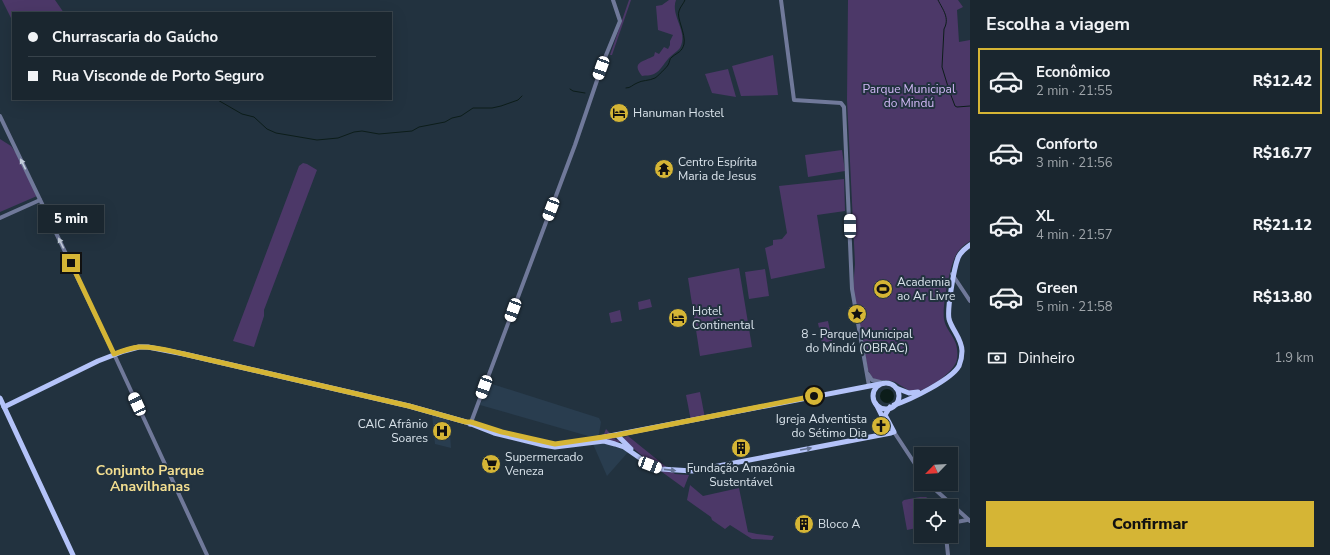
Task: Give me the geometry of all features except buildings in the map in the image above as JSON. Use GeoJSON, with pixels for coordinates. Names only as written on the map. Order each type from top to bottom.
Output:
{"type":"FeatureCollection","features":[{"type":"Feature","properties":{"kind":"main road"},"geometry":{"type":"LineString","coordinates":[[4,407],[114,354],[143,347],[184,354],[409,406],[502,432],[555,444],[617,435],[868,386],[892,384],[896,388],[909,393],[916,392],[945,376],[957,363],[959,355],[958,344],[947,323],[946,316],[953,275],[958,257],[970,244]]}},
{"type":"Feature","properties":{"kind":"main road"},"geometry":{"type":"LineString","coordinates":[[882,384],[874,391],[874,400],[882,408],[892,406],[916,396],[947,378],[959,365],[962,358],[961,345],[951,324],[949,314],[953,275]]}},
{"type":"Feature","properties":{"kind":"main road"},"geometry":{"type":"LineString","coordinates":[[617,435],[650,465],[661,469],[692,471],[894,432],[882,418],[868,386]]}},
{"type":"Feature","properties":{"kind":"main road"},"geometry":{"type":"LineString","coordinates":[[890,427],[884,415],[898,397],[896,388]]}},
{"type":"Feature","properties":{"kind":"main road"},"geometry":{"type":"LineString","coordinates":[[0,398],[73,555]]}},
{"type":"Feature","properties":{"kind":"main road"},"geometry":{"type":"LineString","coordinates":[[469,423],[518,439],[555,447],[604,441],[624,447],[639,456]]}},
{"type":"Feature","properties":{"kind":"street"},"geometry":{"type":"LineString","coordinates":[[469,423],[575,145],[604,60],[620,21],[613,0]]}},
{"type":"Feature","properties":{"kind":"street"},"geometry":{"type":"LineString","coordinates":[[781,0],[794,100],[841,103],[844,107],[852,289],[868,386]]}},
{"type":"Feature","properties":{"kind":"street"},"geometry":{"type":"LineString","coordinates":[[0,116],[208,555]]}},
{"type":"Feature","properties":{"kind":"street"},"geometry":{"type":"LineString","coordinates":[[0,218],[40,200]]}},
{"type":"Feature","properties":{"kind":"street"},"geometry":{"type":"LineString","coordinates":[[953,275],[970,300]]}},
{"type":"Feature","properties":{"kind":"street"},"geometry":{"type":"LineString","coordinates":[[864,365],[872,380],[882,384]]}},
{"type":"Feature","properties":{"kind":"street"},"geometry":{"type":"LineString","coordinates":[[894,432],[914,462]]}},
{"type":"Feature","properties":{"kind":"street"},"geometry":{"type":"LineString","coordinates":[[937,491],[969,521]]}},
{"type":"Feature","properties":{"kind":"street"},"geometry":{"type":"LineString","coordinates":[[958,522],[969,521]]}},
{"type":"Feature","properties":{"kind":"street"},"geometry":{"type":"LineString","coordinates":[[947,543],[948,555]]}},
{"type":"Feature","properties":{"kind":"shaded area"},"geometry":{"type":"Polygon","coordinates":[[[489,383],[599,418],[601,422],[599,434],[595,438],[480,405],[489,383]]]}},
{"type":"Feature","properties":{"kind":"shaded area"},"geometry":{"type":"Polygon","coordinates":[[[884,389],[890,389],[894,393],[894,399],[890,403],[884,403],[880,399],[880,393],[884,389]]]}},
{"type":"Feature","properties":{"kind":"shaded area","name":"CAIC Afrânio Soares"},"geometry":{"type":"Polygon","coordinates":[[[432,414],[449,419],[451,448],[435,444],[432,414]]]}},
{"type":"Feature","properties":{"kind":"shaded area"},"geometry":{"type":"Polygon","coordinates":[[[604,442],[629,451],[607,476],[593,444],[604,442]]]}},
{"type":"Feature","properties":{"kind":"green space"},"geometry":{"type":"Polygon","coordinates":[[[2,0],[55,0],[63,12],[12,12],[12,20],[2,0]]]}},
{"type":"Feature","properties":{"kind":"green space"},"geometry":{"type":"Polygon","coordinates":[[[629,0],[631,0],[612,55],[610,55],[629,0]]]}},
{"type":"Feature","properties":{"kind":"green space"},"geometry":{"type":"Polygon","coordinates":[[[669,0],[676,0],[675,12],[682,36],[680,48],[656,73],[642,76],[638,65],[642,61],[654,56],[655,52],[659,54],[664,47],[668,49],[670,45],[673,35],[658,30],[656,6],[662,5],[669,0]]]}},
{"type":"Feature","properties":{"kind":"green space","name":"Parque Municipal do Mindú"},"geometry":{"type":"Polygon","coordinates":[[[848,0],[958,0],[963,7],[957,10],[959,42],[970,40],[970,241],[960,249],[954,258],[947,285],[944,305],[944,319],[956,344],[957,359],[951,370],[946,375],[932,385],[913,393],[895,382],[876,380],[872,377],[868,370],[853,289],[855,264],[847,100],[848,0]]]}},
{"type":"Feature","properties":{"kind":"green space"},"geometry":{"type":"Polygon","coordinates":[[[773,55],[778,95],[741,96],[732,66],[773,55]]]}},
{"type":"Feature","properties":{"kind":"green space"},"geometry":{"type":"Polygon","coordinates":[[[728,69],[736,97],[712,93],[705,74],[728,69]]]}},
{"type":"Feature","properties":{"kind":"green space"},"geometry":{"type":"Polygon","coordinates":[[[0,139],[11,146],[16,153],[37,196],[0,212],[0,139]]]}},
{"type":"Feature","properties":{"kind":"green space"},"geometry":{"type":"Polygon","coordinates":[[[842,150],[845,171],[808,177],[805,155],[842,150]]]}},
{"type":"Feature","properties":{"kind":"green space"},"geometry":{"type":"Polygon","coordinates":[[[303,163],[317,170],[264,310],[264,316],[254,347],[233,341],[299,166],[303,163]]]}},
{"type":"Feature","properties":{"kind":"green space"},"geometry":{"type":"Polygon","coordinates":[[[844,179],[845,211],[817,215],[825,268],[771,279],[765,248],[773,245],[773,240],[782,239],[787,233],[779,186],[844,179]]]}},
{"type":"Feature","properties":{"kind":"green space"},"geometry":{"type":"Polygon","coordinates":[[[739,268],[752,347],[700,356],[688,278],[739,268]]]}},
{"type":"Feature","properties":{"kind":"green space"},"geometry":{"type":"Polygon","coordinates":[[[765,269],[769,296],[749,299],[745,272],[765,269]]]}},
{"type":"Feature","properties":{"kind":"green space"},"geometry":{"type":"Polygon","coordinates":[[[650,299],[652,307],[639,310],[638,302],[650,299]]]}},
{"type":"Feature","properties":{"kind":"green space"},"geometry":{"type":"Polygon","coordinates":[[[620,310],[622,321],[611,323],[609,313],[620,310]]]}},
{"type":"Feature","properties":{"kind":"green space"},"geometry":{"type":"Polygon","coordinates":[[[828,321],[832,341],[822,343],[818,323],[828,321]]]}},
{"type":"Feature","properties":{"kind":"green space"},"geometry":{"type":"Polygon","coordinates":[[[700,392],[705,418],[691,421],[686,395],[700,392]]]}},
{"type":"Feature","properties":{"kind":"green space"},"geometry":{"type":"Polygon","coordinates":[[[606,429],[616,440],[628,436],[675,474],[689,475],[684,488],[662,472],[662,469],[650,462],[623,440],[617,443],[608,440],[604,434],[606,429]]]}},
{"type":"Feature","properties":{"kind":"green space"},"geometry":{"type":"Polygon","coordinates":[[[690,485],[703,496],[739,488],[748,532],[774,536],[772,540],[752,539],[730,525],[725,529],[687,500],[690,485]]]}},
{"type":"Feature","properties":{"kind":"green space"},"geometry":{"type":"Polygon","coordinates":[[[920,497],[926,497],[929,499],[914,499],[914,528],[907,530],[902,502],[904,500],[920,497]]]}},
{"type":"Feature","properties":{"kind":"waterway"},"geometry":{"type":"LineString","coordinates":[[626,88],[656,77],[669,64],[671,58],[680,52],[684,44],[684,35],[678,14],[685,0]]}},
{"type":"Feature","properties":{"kind":"waterway"},"geometry":{"type":"LineString","coordinates":[[938,0],[946,18],[942,67],[955,106],[970,106]]}},
{"type":"Feature","properties":{"kind":"waterway"},"geometry":{"type":"LineString","coordinates":[[570,89],[585,93]]}},
{"type":"Feature","properties":{"kind":"waterway"},"geometry":{"type":"LineString","coordinates":[[218,100],[242,114],[254,117],[267,129],[276,133],[317,140],[338,138],[354,132],[362,131],[379,134],[412,131],[419,127],[445,122],[452,118],[461,116],[473,108],[492,108],[501,106],[518,100],[522,96]]}},
{"type":"Feature","properties":{"kind":"place","name":"Hanuman Hostel"},"geometry":{"type":"Point","coordinates":[619,113]}},
{"type":"Feature","properties":{"kind":"place","name":"Centro Espírita Maria de Jesus"},"geometry":{"type":"Point","coordinates":[664,169]}},
{"type":"Feature","properties":{"kind":"place","name":"Academia ao Ar Livre"},"geometry":{"type":"Point","coordinates":[883,289]}},
{"type":"Feature","properties":{"kind":"place","name":"8 - Parque Municipal do Mindú (OBRAC)"},"geometry":{"type":"Point","coordinates":[857,314]}},
{"type":"Feature","properties":{"kind":"place","name":"Hotel Continental"},"geometry":{"type":"Point","coordinates":[678,318]}},
{"type":"Feature","properties":{"kind":"place","name":"Igreja Adventista do Sétimo Dia"},"geometry":{"type":"Point","coordinates":[881,426]}},
{"type":"Feature","properties":{"kind":"place","name":"CAIC Afrânio Soares"},"geometry":{"type":"Point","coordinates":[442,431]}},
{"type":"Feature","properties":{"kind":"place","name":"Fundação Amazônia Sustentável"},"geometry":{"type":"Point","coordinates":[741,448]}},
{"type":"Feature","properties":{"kind":"place","name":"Supermercado Veneza"},"geometry":{"type":"Point","coordinates":[491,464]}},
{"type":"Feature","properties":{"kind":"place","name":"Bloco A"},"geometry":{"type":"Point","coordinates":[804,524]}},
{"type":"Feature","properties":{"kind":"district","name":"Conjunto Parque Anavilhanas"},"geometry":{"type":"Point","coordinates":[150,478]}},
{"type":"Feature","properties":{"kind":"route"},"geometry":{"type":"LineString","coordinates":[[71,263],[114,354],[143,347],[184,354],[409,406],[541,442],[555,444],[583,441],[689,422],[814,396]]}}]}
